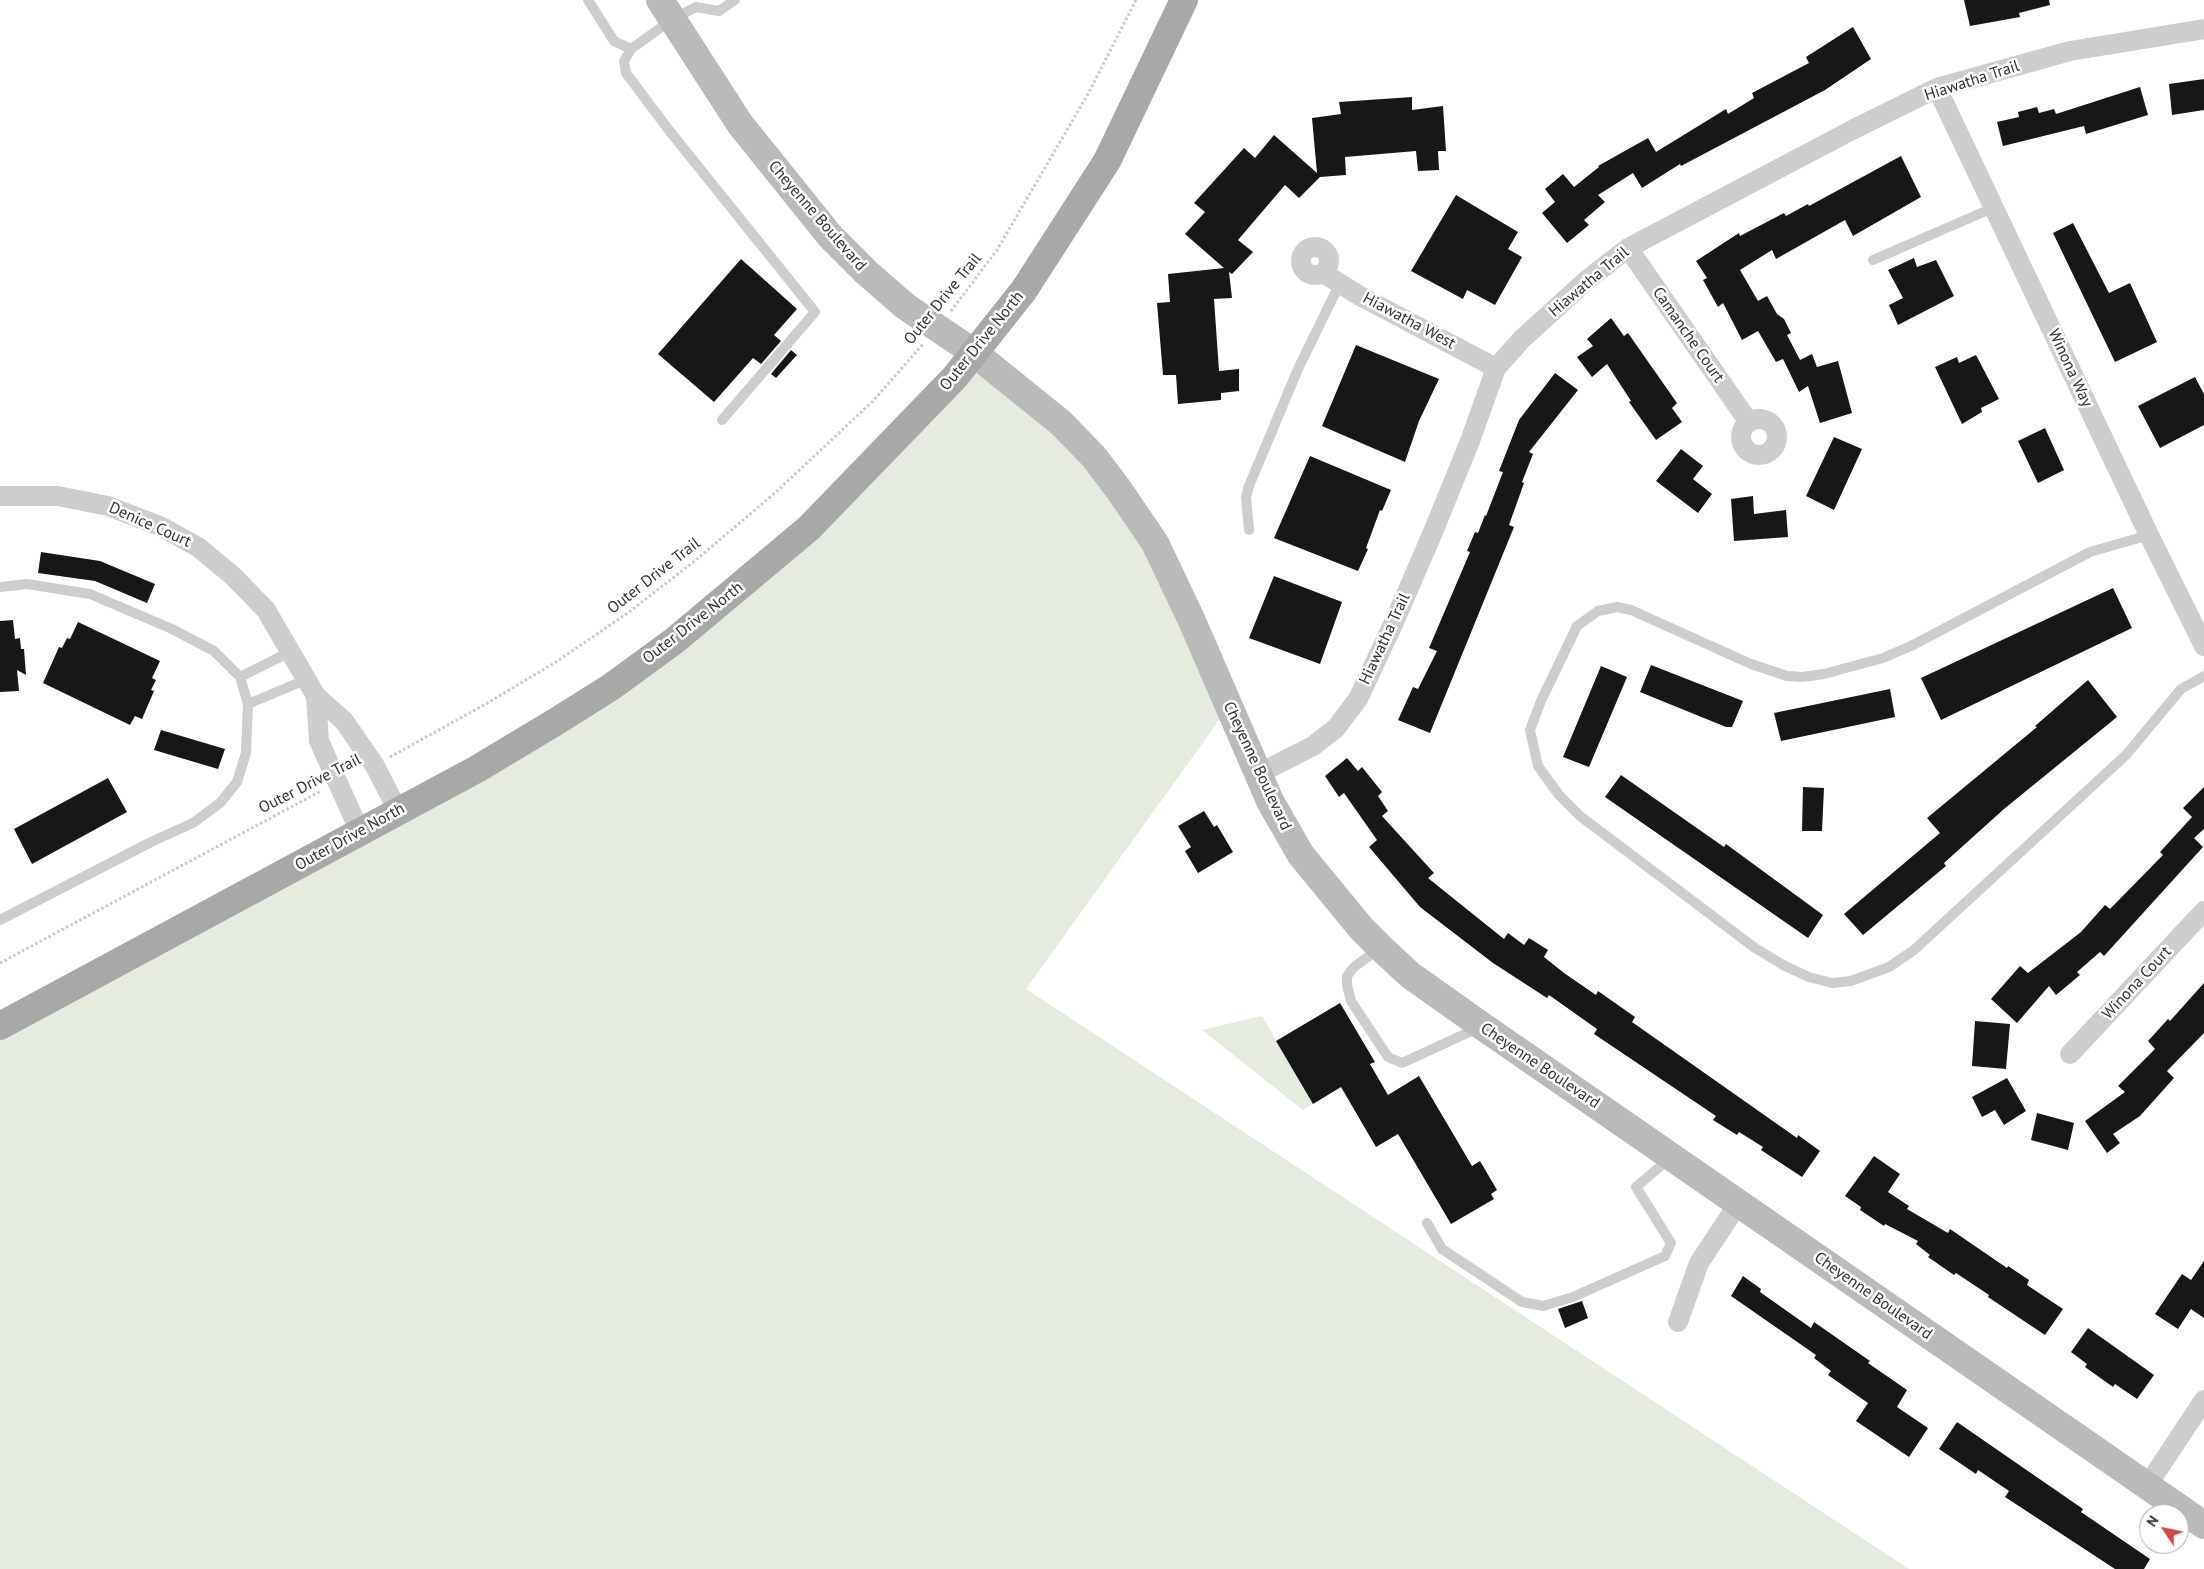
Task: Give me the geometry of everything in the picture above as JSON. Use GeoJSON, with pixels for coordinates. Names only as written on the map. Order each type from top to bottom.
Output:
{"type":"FeatureCollection","features":[{"type":"Feature","properties":{"kind":"main road","name":"Outer Drive North"},"geometry":{"type":"LineString","coordinates":[[0,1026],[477,769],[557,721],[611,687],[674,642],[809,528],[948,384],[1024,290],[1107,161],[1184,0]]}},
{"type":"Feature","properties":{"kind":"street","name":"Cheyenne Boulevard"},"geometry":{"type":"LineString","coordinates":[[682,7],[740,124],[830,236],[866,272],[905,306],[973,352],[1062,423],[1094,457],[1120,490],[1155,543],[1196,630],[1270,801],[1301,855],[1361,928],[1380,947],[1410,975],[1482,1026],[2204,1525]]}},
{"type":"Feature","properties":{"kind":"street","name":"Hiawatha Trail"},"geometry":{"type":"LineString","coordinates":[[1258,774],[1313,746],[1336,728],[1358,699],[1433,532],[1470,441],[1496,368],[1522,339],[1588,280],[1628,248],[1937,88],[2070,51],[2204,29]]}},
{"type":"Feature","properties":{"kind":"street","name":"Winona Way"},"geometry":{"type":"LineString","coordinates":[[1937,88],[1995,207],[2149,536],[2204,646]]}},
{"type":"Feature","properties":{"kind":"street","name":"Camanche Court"},"geometry":{"type":"LineString","coordinates":[[1628,248],[1748,421]]}},
{"type":"Feature","properties":{"kind":"street","name":"Hiawatha West"},"geometry":{"type":"LineString","coordinates":[[1331,278],[1496,368]]}},
{"type":"Feature","properties":{"kind":"street","name":"Denice Court"},"geometry":{"type":"LineString","coordinates":[[0,496],[58,496],[108,506],[167,530],[198,547],[233,576],[266,610],[311,688],[344,721],[375,766],[398,811]]}},
{"type":"Feature","properties":{"kind":"street","name":"Denice Court"},"geometry":{"type":"LineString","coordinates":[[311,688],[319,741],[360,832]]}},
{"type":"Feature","properties":{"kind":"street","name":"Winona Court"},"geometry":{"type":"LineString","coordinates":[[2070,1054],[2204,911]]}},
{"type":"Feature","properties":{"kind":"street"},"geometry":{"type":"LineString","coordinates":[[1678,1322],[1699,1263],[1738,1204]]}},
{"type":"Feature","properties":{"kind":"street"},"geometry":{"type":"LineString","coordinates":[[2148,1486],[2204,1400]]}},
{"type":"Feature","properties":{"kind":"lane"},"geometry":{"type":"LineString","coordinates":[[588,0],[614,41],[631,49]]}},
{"type":"Feature","properties":{"kind":"lane"},"geometry":{"type":"LineString","coordinates":[[722,420],[815,312],[734,213],[626,73],[624,61],[631,49],[682,7],[719,11],[735,0]]}},
{"type":"Feature","properties":{"kind":"lane"},"geometry":{"type":"LineString","coordinates":[[1873,260],[1995,207]]}},
{"type":"Feature","properties":{"kind":"lane"},"geometry":{"type":"LineString","coordinates":[[1249,530],[1246,497],[1249,486],[1298,369],[1331,278]]}},
{"type":"Feature","properties":{"kind":"lane"},"geometry":{"type":"LineString","coordinates":[[2149,536],[2090,552],[1910,646],[1883,658],[1809,676],[1788,676],[1764,669],[1631,610],[1617,608],[1598,610],[1578,626],[1541,701],[1530,730],[1538,766],[1559,795],[1580,816],[1755,948],[1784,966],[1809,977],[1832,983],[1851,981],[1889,967],[1914,950],[2126,755],[2181,689],[2204,676]]}},
{"type":"Feature","properties":{"kind":"lane"},"geometry":{"type":"LineString","coordinates":[[0,588],[27,584],[90,594],[172,629],[214,651],[240,677],[248,704],[246,753],[237,782],[220,803],[193,822],[0,920]]}},
{"type":"Feature","properties":{"kind":"lane"},"geometry":{"type":"LineString","coordinates":[[240,677],[290,652]]}},
{"type":"Feature","properties":{"kind":"lane"},"geometry":{"type":"LineString","coordinates":[[248,704],[311,688]]}},
{"type":"Feature","properties":{"kind":"lane"},"geometry":{"type":"LineString","coordinates":[[1380,947],[1354,966],[1347,976],[1347,984],[1351,1001],[1388,1057],[1402,1063],[1482,1026]]}},
{"type":"Feature","properties":{"kind":"lane"},"geometry":{"type":"LineString","coordinates":[[1427,1223],[1442,1250],[1454,1259],[1522,1302],[1543,1306],[1573,1297],[1665,1256],[1671,1243],[1636,1187],[1672,1156]]}},
{"type":"Feature","properties":{"kind":"path","name":"Outer Drive Trail"},"geometry":{"type":"LineString","coordinates":[[375,766],[556,662],[630,612],[682,572],[776,492],[874,400],[938,327],[997,250],[1088,94],[1136,0]]}},
{"type":"Feature","properties":{"kind":"path","name":"Outer Drive Trail"},"geometry":{"type":"LineString","coordinates":[[0,963],[337,783]]}},
{"type":"Feature","properties":{"kind":"shaded area"},"geometry":{"type":"Polygon","coordinates":[[[974,361],[1054,428],[1104,485],[1152,557],[1222,716],[1026,989],[1909,1569],[0,1569],[0,1029],[630,678],[974,361]]]}},
{"type":"Feature","properties":{"kind":"shaded area"},"geometry":{"type":"Polygon","coordinates":[[[1262,1016],[1313,1104],[1303,1110],[1202,1030],[1262,1016]]]}},
{"type":"Feature","properties":{"kind":"building"},"geometry":{"type":"Polygon","coordinates":[[[1964,0],[2049,0],[2050,5],[2019,13],[2020,17],[1970,26],[1964,0]]]}},
{"type":"Feature","properties":{"kind":"building"},"geometry":{"type":"Polygon","coordinates":[[[1853,27],[1871,59],[1825,90],[1681,166],[1680,164],[1642,188],[1633,173],[1598,195],[1605,202],[1584,220],[1589,225],[1567,243],[1542,213],[1555,202],[1545,189],[1563,174],[1574,187],[1598,166],[1648,138],[1656,152],[1726,109],[1728,114],[1754,98],[1752,93],[1809,63],[1806,57],[1853,27]]]}},
{"type":"Feature","properties":{"kind":"building"},"geometry":{"type":"Polygon","coordinates":[[[2204,79],[2204,110],[2172,115],[2169,84],[2204,79]]]}},
{"type":"Feature","properties":{"kind":"building"},"geometry":{"type":"Polygon","coordinates":[[[2140,87],[2148,115],[2086,134],[2084,126],[2003,146],[1997,122],[2019,117],[2018,112],[2037,107],[2039,113],[2054,109],[2056,114],[2140,87]]]}},
{"type":"Feature","properties":{"kind":"building"},"geometry":{"type":"Polygon","coordinates":[[[1412,97],[1412,110],[1443,106],[1446,151],[1438,151],[1439,170],[1418,171],[1416,151],[1345,157],[1346,175],[1320,177],[1299,198],[1285,185],[1238,240],[1253,252],[1232,274],[1229,272],[1232,298],[1214,299],[1219,371],[1239,369],[1239,391],[1221,393],[1221,400],[1178,404],[1176,375],[1163,375],[1157,303],[1170,302],[1168,274],[1224,268],[1185,234],[1205,212],[1194,203],[1244,148],[1255,158],[1274,135],[1317,173],[1312,118],[1341,114],[1339,102],[1412,97]]]}},
{"type":"Feature","properties":{"kind":"building"},"geometry":{"type":"Polygon","coordinates":[[[1901,156],[1921,197],[1853,236],[1845,220],[1776,259],[1772,250],[1740,270],[1758,301],[1767,296],[1777,314],[1784,319],[1791,333],[1787,335],[1800,360],[1812,354],[1817,367],[1838,361],[1852,413],[1820,423],[1808,386],[1799,392],[1783,359],[1776,362],[1758,331],[1742,340],[1723,303],[1718,307],[1703,280],[1707,278],[1696,261],[1739,233],[1740,236],[1784,213],[1786,216],[1808,204],[1809,206],[1901,156]]]}},
{"type":"Feature","properties":{"kind":"building"},"geometry":{"type":"Polygon","coordinates":[[[1456,195],[1518,232],[1508,249],[1522,257],[1495,305],[1467,290],[1463,299],[1411,271],[1456,195]]]}},
{"type":"Feature","properties":{"kind":"building"},"geometry":{"type":"Polygon","coordinates":[[[2073,223],[2109,293],[2130,283],[2157,342],[2115,362],[2053,233],[2073,223]]]}},
{"type":"Feature","properties":{"kind":"building"},"geometry":{"type":"Polygon","coordinates":[[[1914,258],[1917,267],[1936,260],[1954,296],[1898,325],[1889,305],[1903,298],[1888,270],[1914,258]]]}},
{"type":"Feature","properties":{"kind":"building"},"geometry":{"type":"Polygon","coordinates":[[[741,259],[797,309],[774,335],[781,341],[761,364],[753,358],[714,402],[658,354],[741,259]]]}},
{"type":"Feature","properties":{"kind":"building"},"geometry":{"type":"Polygon","coordinates":[[[1611,318],[1624,336],[1628,333],[1677,403],[1672,408],[1682,422],[1656,440],[1629,402],[1631,401],[1607,364],[1592,377],[1577,357],[1593,346],[1587,339],[1611,318]]]}},
{"type":"Feature","properties":{"kind":"building"},"geometry":{"type":"Polygon","coordinates":[[[1356,345],[1439,379],[1419,421],[1405,462],[1322,426],[1356,345]]]}},
{"type":"Feature","properties":{"kind":"building"},"geometry":{"type":"Polygon","coordinates":[[[791,350],[797,355],[776,378],[771,374],[791,350]]]}},
{"type":"Feature","properties":{"kind":"building"},"geometry":{"type":"Polygon","coordinates":[[[1976,355],[1999,399],[1981,408],[1982,412],[1962,424],[1935,367],[1957,357],[1959,363],[1976,355]]]}},
{"type":"Feature","properties":{"kind":"building"},"geometry":{"type":"Polygon","coordinates":[[[1555,373],[1578,390],[1529,452],[1533,454],[1509,525],[1514,527],[1430,733],[1398,720],[1413,687],[1418,689],[1437,651],[1429,648],[1470,552],[1467,551],[1475,532],[1478,533],[1486,516],[1503,472],[1499,471],[1519,420],[1555,373]]]}},
{"type":"Feature","properties":{"kind":"building"},"geometry":{"type":"Polygon","coordinates":[[[2195,377],[2204,394],[2204,425],[2160,448],[2138,406],[2195,377]]]}},
{"type":"Feature","properties":{"kind":"building"},"geometry":{"type":"Polygon","coordinates":[[[2045,428],[2064,470],[2038,483],[2018,441],[2045,428]]]}},
{"type":"Feature","properties":{"kind":"building"},"geometry":{"type":"Polygon","coordinates":[[[1834,437],[1862,449],[1834,510],[1806,496],[1834,437]]]}},
{"type":"Feature","properties":{"kind":"building"},"geometry":{"type":"Polygon","coordinates":[[[1681,449],[1703,466],[1693,479],[1712,494],[1698,513],[1656,481],[1681,449]]]}},
{"type":"Feature","properties":{"kind":"building"},"geometry":{"type":"Polygon","coordinates":[[[1310,456],[1391,490],[1382,511],[1380,510],[1366,548],[1368,549],[1358,571],[1274,538],[1310,456]]]}},
{"type":"Feature","properties":{"kind":"building"},"geometry":{"type":"Polygon","coordinates":[[[1753,496],[1754,514],[1786,510],[1788,537],[1734,541],[1731,499],[1753,496]]]}},
{"type":"Feature","properties":{"kind":"building"},"geometry":{"type":"Polygon","coordinates":[[[41,552],[100,561],[155,584],[147,603],[95,581],[38,573],[41,552]]]}},
{"type":"Feature","properties":{"kind":"building"},"geometry":{"type":"Polygon","coordinates":[[[1274,576],[1342,602],[1320,664],[1249,638],[1274,576]]]}},
{"type":"Feature","properties":{"kind":"building"},"geometry":{"type":"Polygon","coordinates":[[[2113,588],[2132,628],[1941,720],[1921,678],[2113,588]]]}},
{"type":"Feature","properties":{"kind":"building"},"geometry":{"type":"Polygon","coordinates":[[[13,620],[15,639],[20,638],[21,649],[24,649],[26,675],[17,670],[19,691],[0,692],[0,621],[13,620]]]}},
{"type":"Feature","properties":{"kind":"building"},"geometry":{"type":"Polygon","coordinates":[[[78,622],[160,661],[152,678],[156,680],[151,690],[154,691],[142,719],[135,716],[130,725],[43,683],[59,647],[62,648],[67,638],[70,639],[78,622]]]}},
{"type":"Feature","properties":{"kind":"building"},"geometry":{"type":"Polygon","coordinates":[[[1651,665],[1743,701],[1732,727],[1726,727],[1640,692],[1651,665]]]}},
{"type":"Feature","properties":{"kind":"building"},"geometry":{"type":"Polygon","coordinates":[[[1601,666],[1627,677],[1589,767],[1563,757],[1601,666]]]}},
{"type":"Feature","properties":{"kind":"building"},"geometry":{"type":"Polygon","coordinates":[[[2088,680],[2117,717],[2004,809],[1944,863],[1946,866],[1863,935],[1844,914],[1940,833],[1927,818],[2037,727],[2035,726],[2088,680]]]}},
{"type":"Feature","properties":{"kind":"building"},"geometry":{"type":"Polygon","coordinates":[[[1890,689],[1895,717],[1781,741],[1774,713],[1890,689]]]}},
{"type":"Feature","properties":{"kind":"building"},"geometry":{"type":"Polygon","coordinates":[[[161,730],[225,749],[218,769],[154,750],[161,730]]]}},
{"type":"Feature","properties":{"kind":"building"},"geometry":{"type":"Polygon","coordinates":[[[1347,758],[1358,771],[1362,767],[1382,792],[1378,796],[1388,811],[1382,816],[1434,873],[1428,878],[1504,939],[1508,933],[1524,945],[1529,938],[1548,950],[1544,957],[1564,973],[1596,995],[1598,991],[1635,1017],[1632,1022],[1797,1138],[1798,1135],[1820,1151],[1802,1177],[1761,1150],[1763,1147],[1739,1132],[1737,1135],[1713,1120],[1716,1116],[1594,1034],[1597,1029],[1549,995],[1547,998],[1493,963],[1420,907],[1369,847],[1377,840],[1344,793],[1339,797],[1325,776],[1347,758]]]}},
{"type":"Feature","properties":{"kind":"building"},"geometry":{"type":"Polygon","coordinates":[[[1621,775],[1724,847],[1726,844],[1823,915],[1808,938],[1605,797],[1621,775]]]}},
{"type":"Feature","properties":{"kind":"building"},"geometry":{"type":"Polygon","coordinates":[[[108,778],[127,812],[32,864],[14,829],[108,778]]]}},
{"type":"Feature","properties":{"kind":"building"},"geometry":{"type":"Polygon","coordinates":[[[1803,787],[1824,788],[1822,831],[1802,831],[1803,787]]]}},
{"type":"Feature","properties":{"kind":"building"},"geometry":{"type":"Polygon","coordinates":[[[2204,787],[2204,829],[2194,838],[2203,847],[2104,956],[2100,952],[2077,972],[2080,975],[2056,995],[2049,986],[2017,1023],[1991,999],[2020,966],[2028,973],[2081,932],[2105,905],[2110,909],[2163,855],[2160,852],[2192,817],[2183,808],[2204,787]]]}},
{"type":"Feature","properties":{"kind":"building"},"geometry":{"type":"Polygon","coordinates":[[[1204,811],[1214,827],[1217,825],[1233,852],[1198,873],[1185,851],[1191,847],[1178,826],[1204,811]]]}},
{"type":"Feature","properties":{"kind":"building"},"geometry":{"type":"Polygon","coordinates":[[[2204,983],[2204,1033],[2167,1071],[2174,1078],[2140,1116],[2113,1134],[2120,1143],[2107,1153],[2085,1121],[2125,1092],[2118,1086],[2155,1049],[2148,1041],[2168,1019],[2170,1021],[2204,983]]]}},
{"type":"Feature","properties":{"kind":"building"},"geometry":{"type":"Polygon","coordinates":[[[1340,1003],[1375,1062],[1370,1064],[1388,1095],[1419,1076],[1472,1166],[1480,1161],[1497,1190],[1491,1194],[1494,1199],[1451,1224],[1398,1134],[1376,1147],[1341,1087],[1313,1104],[1276,1041],[1340,1003]]]}},
{"type":"Feature","properties":{"kind":"building"},"geometry":{"type":"Polygon","coordinates":[[[1975,1021],[2010,1024],[2006,1069],[1972,1066],[1975,1021]]]}},
{"type":"Feature","properties":{"kind":"building"},"geometry":{"type":"Polygon","coordinates":[[[2007,1078],[2026,1111],[2004,1125],[1995,1110],[1982,1117],[1972,1097],[2007,1078]]]}},
{"type":"Feature","properties":{"kind":"building"},"geometry":{"type":"Polygon","coordinates":[[[2037,1113],[2074,1123],[2068,1150],[2031,1140],[2037,1113]]]}},
{"type":"Feature","properties":{"kind":"building"},"geometry":{"type":"Polygon","coordinates":[[[1874,1156],[1900,1174],[1888,1192],[1909,1206],[1907,1209],[1948,1233],[1950,1229],[2007,1268],[2008,1266],[2029,1280],[2027,1285],[2063,1309],[2045,1335],[1956,1273],[1954,1275],[1928,1257],[1930,1255],[1916,1244],[1918,1241],[1885,1224],[1884,1226],[1860,1210],[1861,1207],[1845,1196],[1874,1156]]]}},
{"type":"Feature","properties":{"kind":"building"},"geometry":{"type":"Polygon","coordinates":[[[2204,1261],[2204,1318],[2191,1309],[2178,1329],[2155,1314],[2182,1274],[2191,1280],[2204,1261]]]}},
{"type":"Feature","properties":{"kind":"building"},"geometry":{"type":"Polygon","coordinates":[[[1743,1276],[1761,1289],[1760,1292],[1811,1328],[1814,1322],[1870,1361],[1868,1363],[1907,1390],[1897,1407],[1928,1428],[1909,1457],[1856,1421],[1868,1403],[1828,1375],[1831,1371],[1814,1358],[1816,1355],[1731,1296],[1743,1276]]]}},
{"type":"Feature","properties":{"kind":"building"},"geometry":{"type":"Polygon","coordinates":[[[1582,1301],[1588,1318],[1565,1328],[1558,1309],[1582,1301]]]}},
{"type":"Feature","properties":{"kind":"building"},"geometry":{"type":"Polygon","coordinates":[[[2088,1328],[2154,1375],[2137,1399],[2115,1384],[2113,1387],[2085,1367],[2087,1364],[2071,1352],[2088,1328]]]}},
{"type":"Feature","properties":{"kind":"building"},"geometry":{"type":"Polygon","coordinates":[[[1957,1422],[2083,1509],[2081,1512],[2139,1552],[2139,1554],[2143,1554],[2150,1559],[2144,1569],[2115,1569],[2005,1497],[2009,1491],[1978,1470],[1976,1474],[1939,1449],[1957,1422]]]}}]}
